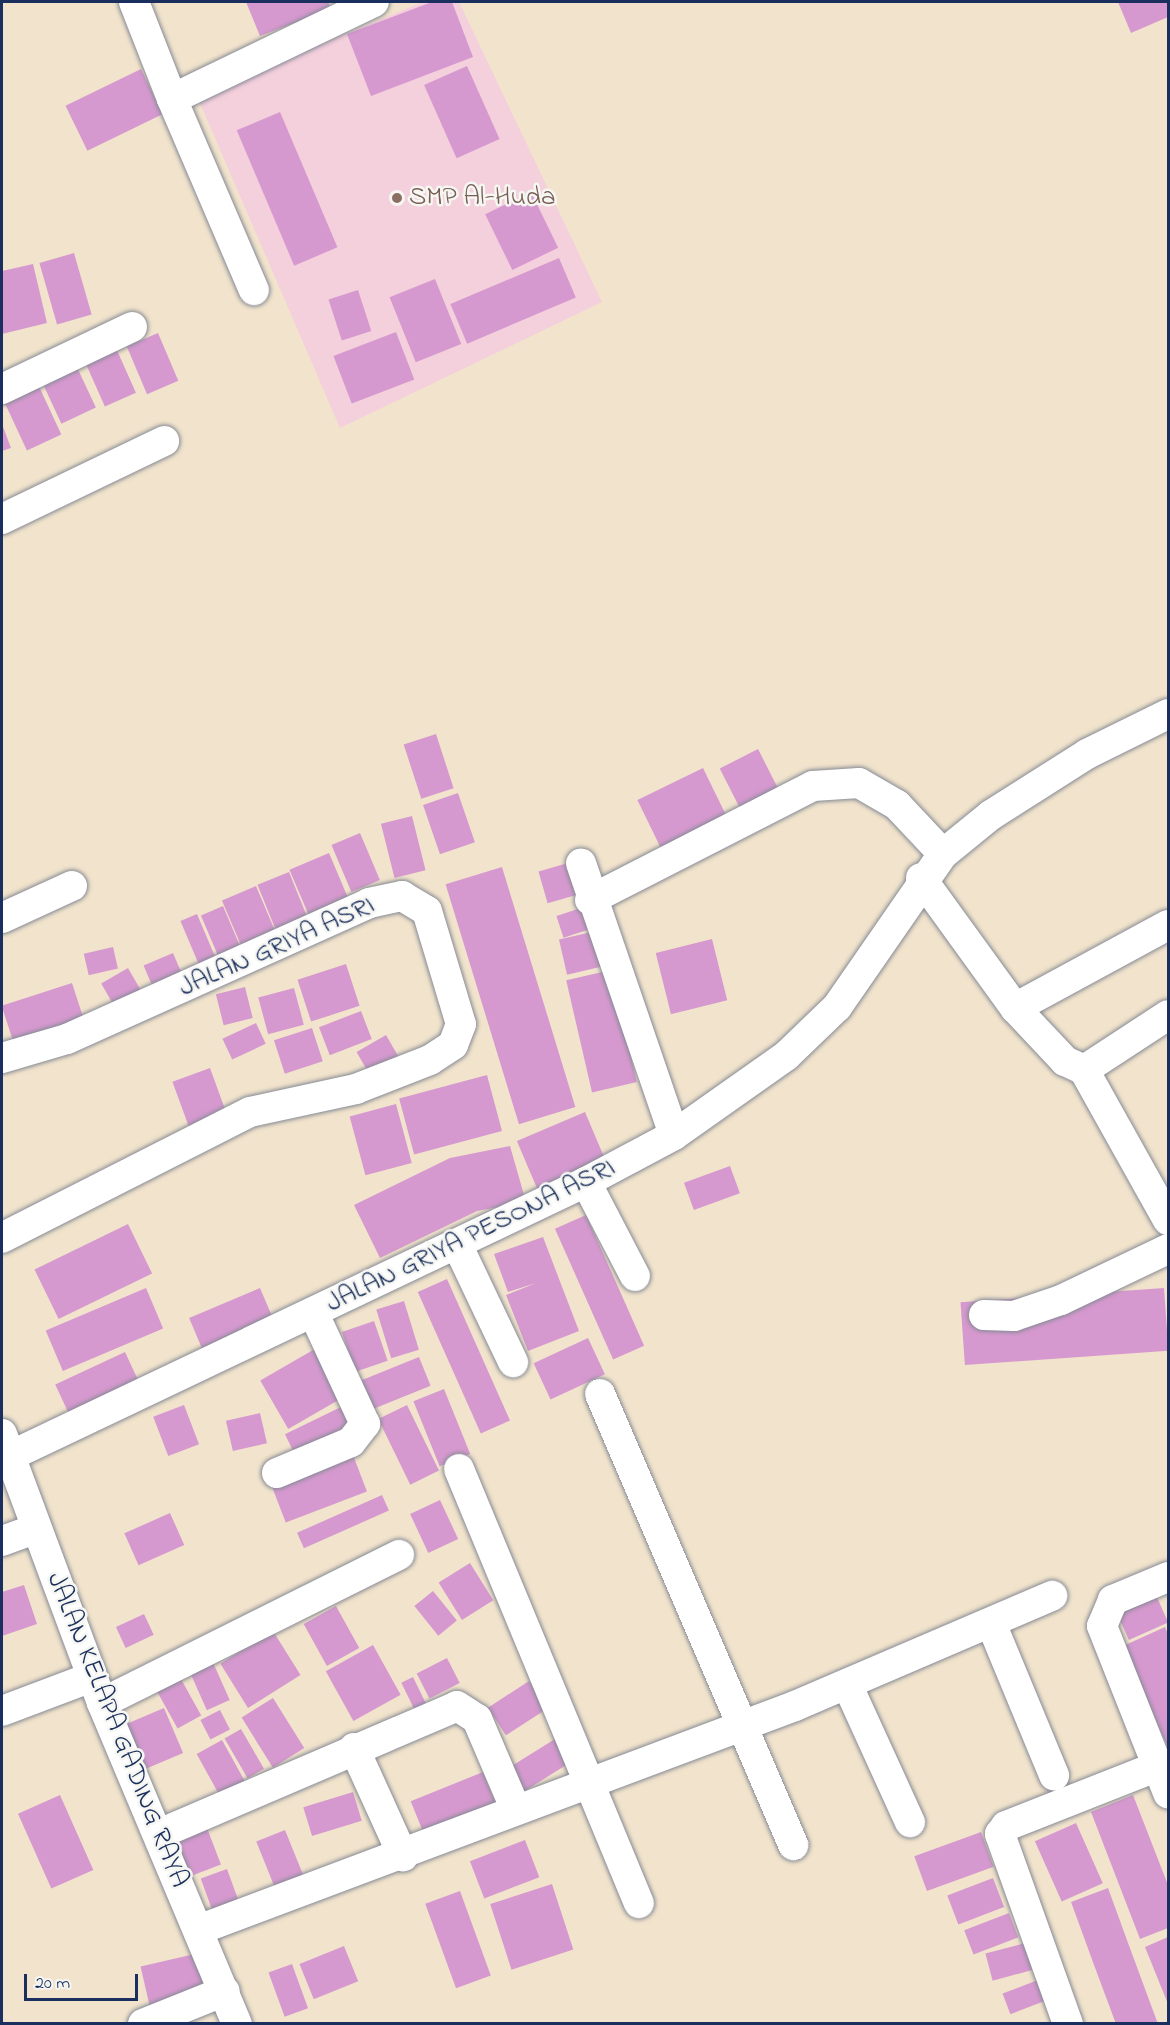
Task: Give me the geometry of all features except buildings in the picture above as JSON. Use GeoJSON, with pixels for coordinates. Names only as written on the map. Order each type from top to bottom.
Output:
{"type":"FeatureCollection","features":[{"type":"Feature","properties":{"kind":"street"},"geometry":{"type":"LineString","coordinates":[[134,2],[172,99],[254,290]]}},
{"type":"Feature","properties":{"kind":"street"},"geometry":{"type":"LineString","coordinates":[[172,99],[374,2]]}},
{"type":"Feature","properties":{"kind":"street"},"geometry":{"type":"LineString","coordinates":[[2,388],[132,327]]}},
{"type":"Feature","properties":{"kind":"street"},"geometry":{"type":"LineString","coordinates":[[2,519],[164,441]]}},
{"type":"Feature","properties":{"kind":"street","name":"JALAN GRIYA PESONA ASRI"},"geometry":{"type":"LineString","coordinates":[[5,1446],[313,1312],[586,1182],[674,1134],[786,1056],[837,1007],[921,878],[943,854],[991,815],[1087,754],[1168,714]]}},
{"type":"Feature","properties":{"kind":"street"},"geometry":{"type":"LineString","coordinates":[[590,900],[813,786],[859,783],[897,805],[943,854]]}},
{"type":"Feature","properties":{"kind":"street"},"geometry":{"type":"LineString","coordinates":[[581,863],[590,900],[674,1134]]}},
{"type":"Feature","properties":{"kind":"street"},"geometry":{"type":"LineString","coordinates":[[921,878],[1015,1008],[1047,1047],[1084,1070],[1168,1220]]}},
{"type":"Feature","properties":{"kind":"street"},"geometry":{"type":"LineString","coordinates":[[2,918],[72,886]]}},
{"type":"Feature","properties":{"kind":"street","name":"JALAN GRIYA ASRI"},"geometry":{"type":"LineString","coordinates":[[2,1058],[67,1040],[369,903],[402,896],[427,911],[461,1024],[453,1045],[430,1060],[356,1089],[250,1112],[2,1238]]}},
{"type":"Feature","properties":{"kind":"street"},"geometry":{"type":"LineString","coordinates":[[1015,1008],[1168,925]]}},
{"type":"Feature","properties":{"kind":"street"},"geometry":{"type":"LineString","coordinates":[[1084,1070],[1168,1015]]}},
{"type":"Feature","properties":{"kind":"street"},"geometry":{"type":"LineString","coordinates":[[586,1182],[635,1276]]}},
{"type":"Feature","properties":{"kind":"street"},"geometry":{"type":"LineString","coordinates":[[457,1244],[513,1362]]}},
{"type":"Feature","properties":{"kind":"street"},"geometry":{"type":"LineString","coordinates":[[984,1315],[1014,1316],[1061,1300],[1168,1249]]}},
{"type":"Feature","properties":{"kind":"street"},"geometry":{"type":"LineString","coordinates":[[277,1473],[351,1442],[365,1424],[313,1312]]}},
{"type":"Feature","properties":{"kind":"street"},"geometry":{"type":"LineString","coordinates":[[600,1394],[793,1845]]}},
{"type":"Feature","properties":{"kind":"street","name":"JALAN KELAPA GADING RAYA"},"geometry":{"type":"LineString","coordinates":[[5,1446],[97,1690],[159,1833],[237,2024]]}},
{"type":"Feature","properties":{"kind":"street"},"geometry":{"type":"LineString","coordinates":[[459,1469],[591,1780],[639,1903]]}},
{"type":"Feature","properties":{"kind":"street"},"geometry":{"type":"LineString","coordinates":[[2,1541],[35,1529]]}},
{"type":"Feature","properties":{"kind":"street"},"geometry":{"type":"LineString","coordinates":[[2,1711],[97,1690],[399,1555]]}},
{"type":"Feature","properties":{"kind":"street"},"geometry":{"type":"LineString","coordinates":[[1068,2024],[1000,1834],[1006,1826],[1163,1779],[1102,1626],[1113,1600],[1168,1577]]}},
{"type":"Feature","properties":{"kind":"street"},"geometry":{"type":"LineString","coordinates":[[198,1930],[403,1856],[591,1780],[847,1684],[1052,1596]]}},
{"type":"Feature","properties":{"kind":"street"},"geometry":{"type":"LineString","coordinates":[[991,1623],[1054,1775]]}},
{"type":"Feature","properties":{"kind":"street"},"geometry":{"type":"LineString","coordinates":[[847,1684],[909,1822]]}},
{"type":"Feature","properties":{"kind":"street"},"geometry":{"type":"LineString","coordinates":[[159,1833],[451,1707],[467,1710],[477,1719],[516,1810]]}},
{"type":"Feature","properties":{"kind":"street"},"geometry":{"type":"LineString","coordinates":[[354,1748],[403,1856]]}},
{"type":"Feature","properties":{"kind":"street"},"geometry":{"type":"LineString","coordinates":[[143,2024],[225,1991]]}},
{"type":"Feature","properties":{"kind":"shaded area","name":"SMP Al-Huda"},"geometry":{"type":"Polygon","coordinates":[[[423,2],[459,2],[602,302],[340,428],[196,94],[423,2]]]}},
{"type":"Feature","properties":{"kind":"place","name":"SMP Al-Huda"},"geometry":{"type":"Point","coordinates":[397,198]}}]}
